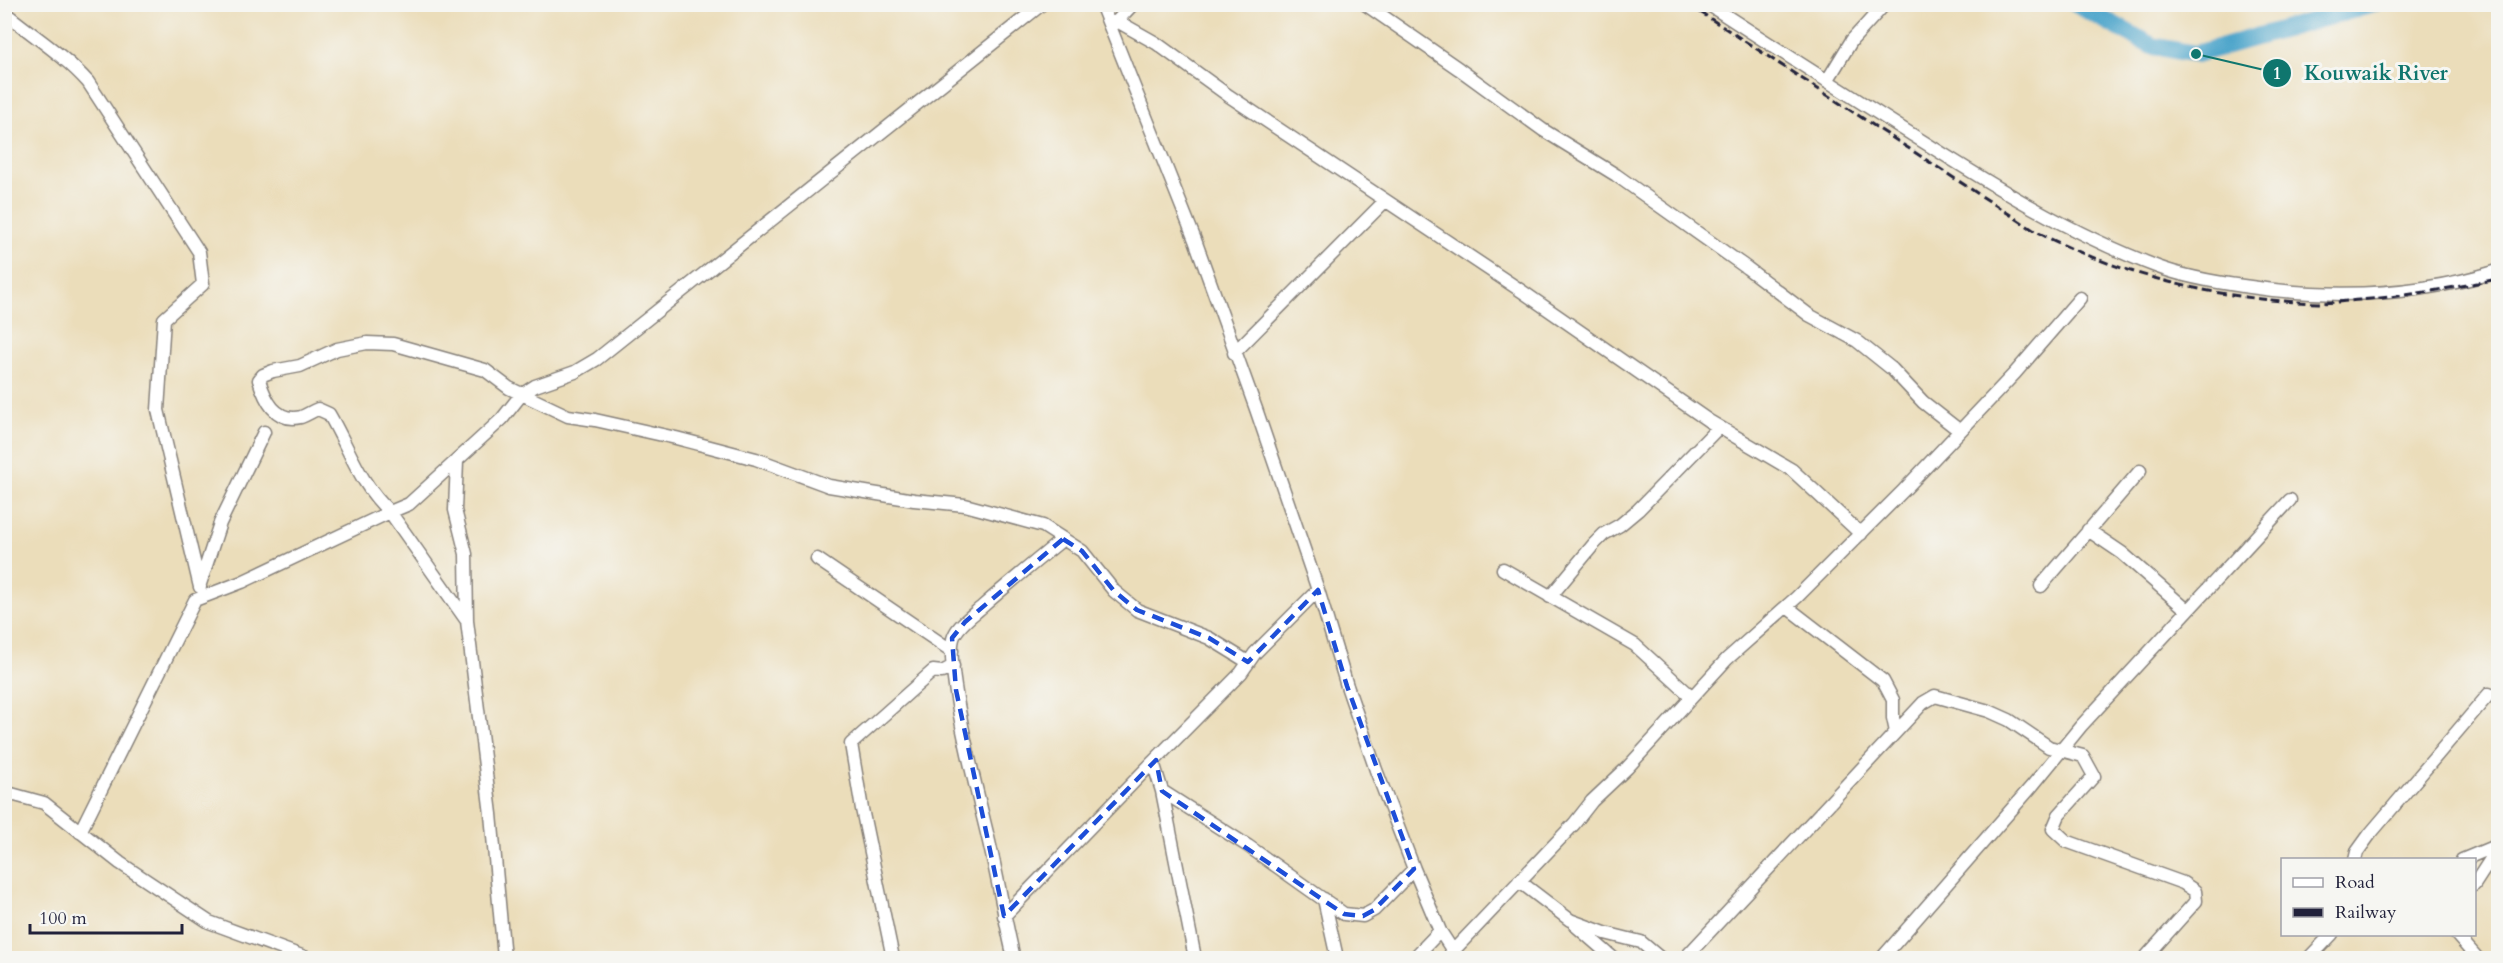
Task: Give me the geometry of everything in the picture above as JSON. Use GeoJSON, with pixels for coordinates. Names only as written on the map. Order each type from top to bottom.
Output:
{"type":"FeatureCollection","features":[{"type":"Feature","properties":{"kind":"street"},"geometry":{"type":"LineString","coordinates":[[195,600],[242,582],[409,504],[502,419],[521,395],[535,386],[575,372],[597,359],[1042,4]]}},
{"type":"Feature","properties":{"kind":"street"},"geometry":{"type":"LineString","coordinates":[[1101,4],[1113,22],[1195,240],[1318,590],[1347,686],[1414,869],[1452,955],[1574,824],[1592,801],[1627,768],[1727,659],[1861,534],[2015,373],[2080,298]]}},
{"type":"Feature","properties":{"kind":"street"},"geometry":{"type":"LineString","coordinates":[[1113,22],[1133,4]]}},
{"type":"Feature","properties":{"kind":"street"},"geometry":{"type":"LineString","coordinates":[[1365,4],[1543,130],[1616,175],[1809,315],[1857,341],[1892,369],[1923,402],[1960,430]]}},
{"type":"Feature","properties":{"kind":"street"},"geometry":{"type":"LineString","coordinates":[[1708,4],[2015,200],[2087,237],[2172,271],[2205,280],[2289,293],[2368,295],[2468,281],[2499,271]]}},
{"type":"Feature","properties":{"kind":"street"},"geometry":{"type":"LineString","coordinates":[[1827,81],[1852,40],[1885,4]]}},
{"type":"Feature","properties":{"kind":"street"},"geometry":{"type":"LineString","coordinates":[[4,12],[53,48],[60,58],[76,69],[88,82],[199,252],[203,284],[164,319],[158,410],[200,587]]}},
{"type":"Feature","properties":{"kind":"street"},"geometry":{"type":"LineString","coordinates":[[1113,22],[1156,43],[1229,96],[1313,150],[1719,427],[1792,470],[1861,534]]}},
{"type":"Feature","properties":{"kind":"street"},"geometry":{"type":"LineString","coordinates":[[1234,353],[1385,201]]}},
{"type":"Feature","properties":{"kind":"street"},"geometry":{"type":"LineString","coordinates":[[467,621],[390,512],[368,489],[329,414],[318,409],[301,417],[278,413],[270,407],[264,396],[259,380],[263,375],[273,370],[300,366],[337,349],[367,343],[405,346],[485,370],[521,395],[568,416],[676,438],[756,459],[829,486],[914,500],[965,505],[1043,526],[1082,551],[1114,591],[1137,610],[1209,638],[1248,662]]}},
{"type":"Feature","properties":{"kind":"street"},"geometry":{"type":"LineString","coordinates":[[1550,597],[1594,544],[1638,510],[1719,427]]}},
{"type":"Feature","properties":{"kind":"street"},"geometry":{"type":"LineString","coordinates":[[80,832],[195,600],[220,523],[264,432]]}},
{"type":"Feature","properties":{"kind":"street"},"geometry":{"type":"LineString","coordinates":[[457,460],[455,510],[466,554],[467,621],[491,814],[504,958]]}},
{"type":"Feature","properties":{"kind":"street"},"geometry":{"type":"LineString","coordinates":[[2041,586],[2140,471]]}},
{"type":"Feature","properties":{"kind":"street"},"geometry":{"type":"LineString","coordinates":[[1882,958],[2080,726],[2290,500]]}},
{"type":"Feature","properties":{"kind":"street"},"geometry":{"type":"LineString","coordinates":[[2088,530],[2122,553],[2187,610]]}},
{"type":"Feature","properties":{"kind":"street"},"geometry":{"type":"LineString","coordinates":[[1014,958],[991,848],[973,778],[953,666],[952,638],[965,622],[1028,566],[1064,539]]}},
{"type":"Feature","properties":{"kind":"street"},"geometry":{"type":"LineString","coordinates":[[818,559],[952,651]]}},
{"type":"Feature","properties":{"kind":"street"},"geometry":{"type":"LineString","coordinates":[[1503,569],[1635,645],[1692,697]]}},
{"type":"Feature","properties":{"kind":"street"},"geometry":{"type":"LineString","coordinates":[[1004,916],[1241,673],[1255,653],[1318,590]]}},
{"type":"Feature","properties":{"kind":"street"},"geometry":{"type":"LineString","coordinates":[[1786,606],[1883,681],[1893,700],[1896,732]]}},
{"type":"Feature","properties":{"kind":"street"},"geometry":{"type":"LineString","coordinates":[[893,958],[851,747],[855,738],[933,671],[942,672],[953,666]]}},
{"type":"Feature","properties":{"kind":"street"},"geometry":{"type":"LineString","coordinates":[[2355,858],[2356,852],[2370,834],[2489,694]]}},
{"type":"Feature","properties":{"kind":"street"},"geometry":{"type":"LineString","coordinates":[[1685,958],[1896,732],[1923,704],[1935,696],[1989,711],[2059,752],[2083,756],[2094,776],[2059,815],[2052,829],[2066,841],[2183,883],[2195,891],[2196,901],[2145,958]]}},
{"type":"Feature","properties":{"kind":"street"},"geometry":{"type":"LineString","coordinates":[[1153,762],[1162,791],[1195,958]]}},
{"type":"Feature","properties":{"kind":"street"},"geometry":{"type":"LineString","coordinates":[[1162,791],[1248,846],[1344,914],[1363,916],[1374,910],[1414,869]]}},
{"type":"Feature","properties":{"kind":"street"},"geometry":{"type":"LineString","coordinates":[[4,792],[44,803],[120,863],[209,922],[307,958]]}},
{"type":"Feature","properties":{"kind":"street"},"geometry":{"type":"LineString","coordinates":[[2467,858],[2499,846]]}},
{"type":"Feature","properties":{"kind":"street"},"geometry":{"type":"LineString","coordinates":[[2476,883],[2499,846]]}},
{"type":"Feature","properties":{"kind":"street"},"geometry":{"type":"LineString","coordinates":[[1519,881],[1570,920],[1613,958]]}},
{"type":"Feature","properties":{"kind":"street"},"geometry":{"type":"LineString","coordinates":[[1324,899],[1336,958]]}},
{"type":"Feature","properties":{"kind":"street"},"geometry":{"type":"LineString","coordinates":[[1570,920],[1605,933],[1641,942],[1660,958]]}},
{"type":"Feature","properties":{"kind":"street"},"geometry":{"type":"LineString","coordinates":[[1414,958],[1440,931]]}},
{"type":"Feature","properties":{"kind":"street"},"geometry":{"type":"LineString","coordinates":[[2309,958],[2330,936]]}},
{"type":"Feature","properties":{"kind":"street"},"geometry":{"type":"LineString","coordinates":[[2458,936],[2477,958]]}},
{"type":"Feature","properties":{"kind":"highlighted area"},"geometry":{"type":"Polygon","coordinates":[[[1063,539],[1082,551],[1114,591],[1137,610],[1209,638],[1248,662],[1318,590],[1347,686],[1414,869],[1374,910],[1363,916],[1344,914],[1162,791],[1156,760],[1004,916],[956,690],[952,638],[965,622],[1063,539]]]}},
{"type":"Feature","properties":{"kind":"waterway"},"geometry":{"type":"LineString","coordinates":[[2076,4],[2152,46],[2196,54],[2373,4]]}},
{"type":"Feature","properties":{"kind":"railway"},"geometry":{"type":"LineString","coordinates":[[1688,4],[2035,231],[2068,247],[2136,273],[2208,291],[2281,301],[2318,303],[2394,296],[2498,279]]}},
{"type":"Feature","properties":{"kind":"place","name":"Kouwaik River"},"geometry":{"type":"Point","coordinates":[2196,54]}}]}
